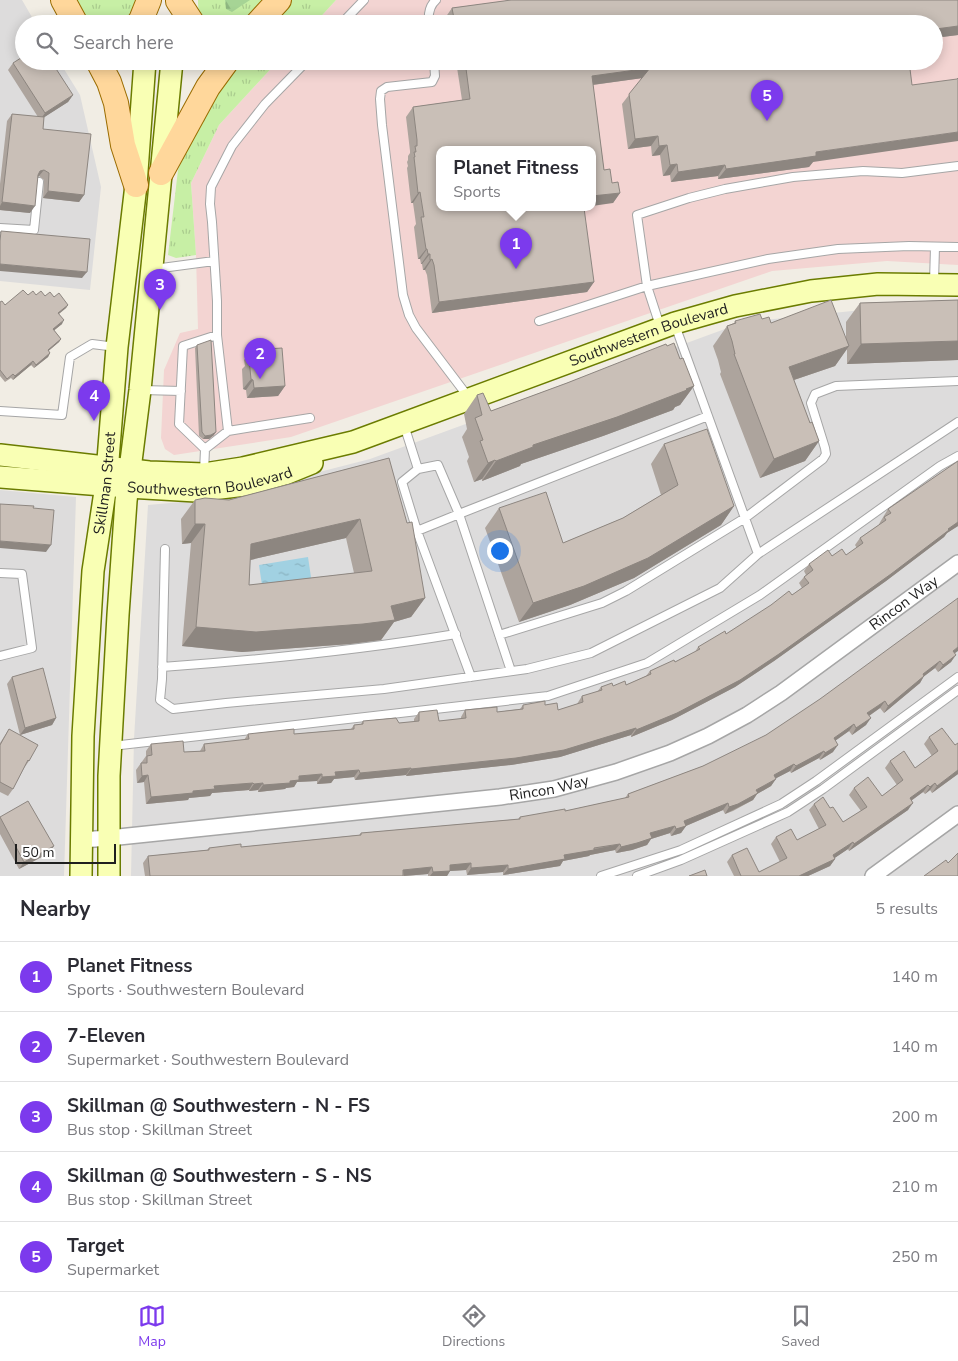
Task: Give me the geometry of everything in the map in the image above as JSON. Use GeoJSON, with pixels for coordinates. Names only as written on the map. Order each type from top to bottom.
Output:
{"type":"FeatureCollection","features":[{"type":"Feature","properties":{"kind":"main road"},"geometry":{"type":"LineString","coordinates":[[143,15],[149,0]]}},
{"type":"Feature","properties":{"kind":"main road"},"geometry":{"type":"LineString","coordinates":[[148,15],[149,0]]}},
{"type":"Feature","properties":{"kind":"main road"},"geometry":{"type":"LineString","coordinates":[[177,15],[178,0]]}},
{"type":"Feature","properties":{"kind":"main road"},"geometry":{"type":"LineString","coordinates":[[178,0],[187,15]]}},
{"type":"Feature","properties":{"kind":"main road"},"geometry":{"type":"LineString","coordinates":[[265,15],[279,0]]}},
{"type":"Feature","properties":{"kind":"main road"},"geometry":{"type":"LineString","coordinates":[[103,70],[116,103],[123,145],[136,185]]}},
{"type":"Feature","properties":{"kind":"main road","name":"Skillman Street"},"geometry":{"type":"LineString","coordinates":[[81,876],[83,736],[93,571],[106,476],[136,185],[144,70]]}},
{"type":"Feature","properties":{"kind":"main road","name":"Skillman Street"},"geometry":{"type":"LineString","coordinates":[[109,876],[110,747],[118,614],[129,478],[140,390],[171,70]]}},
{"type":"Feature","properties":{"kind":"main road"},"geometry":{"type":"LineString","coordinates":[[161,174],[208,87],[220,70]]}},
{"type":"Feature","properties":{"kind":"main road"},"geometry":{"type":"LineString","coordinates":[[126,270],[152,269]]}},
{"type":"Feature","properties":{"kind":"main road","name":"Southwestern Boulevard"},"geometry":{"type":"LineString","coordinates":[[129,478],[149,472],[204,474],[243,468],[352,442],[668,326],[735,306],[811,291],[878,284],[934,283],[958,285]]}},
{"type":"Feature","properties":{"kind":"main road","name":"Southwestern Boulevard"},"geometry":{"type":"LineString","coordinates":[[0,477],[106,476],[129,478],[196,490],[245,485],[285,474],[320,460],[352,442]]}},
{"type":"Feature","properties":{"kind":"main road","name":"Southwestern Boulevard"},"geometry":{"type":"LineString","coordinates":[[0,455],[106,476]]}},
{"type":"Feature","properties":{"kind":"street","name":"Rincon Way"},"geometry":{"type":"LineString","coordinates":[[81,840],[500,797],[554,789],[616,772],[670,753],[708,736],[747,715],[781,693],[958,563]]}},
{"type":"Feature","properties":{"kind":"street"},"geometry":{"type":"LineString","coordinates":[[873,876],[958,814]]}},
{"type":"Feature","properties":{"kind":"lane"},"geometry":{"type":"LineString","coordinates":[[350,15],[364,0]]}},
{"type":"Feature","properties":{"kind":"lane"},"geometry":{"type":"LineString","coordinates":[[428,15],[432,4],[436,0]]}},
{"type":"Feature","properties":{"kind":"lane"},"geometry":{"type":"LineString","coordinates":[[228,431],[216,336],[217,302],[210,204],[211,187],[232,146],[265,104],[298,70]]}},
{"type":"Feature","properties":{"kind":"lane"},"geometry":{"type":"LineString","coordinates":[[435,70],[435,76],[432,82],[387,87],[381,91],[382,125],[403,294],[409,315],[470,398]]}},
{"type":"Feature","properties":{"kind":"lane"},"geometry":{"type":"LineString","coordinates":[[758,554],[708,416],[668,326],[647,286],[637,215],[689,198],[725,189],[793,177],[863,171],[902,173],[958,166]]}},
{"type":"Feature","properties":{"kind":"lane"},"geometry":{"type":"LineString","coordinates":[[0,228],[34,230],[39,182]]}},
{"type":"Feature","properties":{"kind":"lane"},"geometry":{"type":"LineString","coordinates":[[539,321],[647,286],[702,273],[806,253],[874,247],[958,246]]}},
{"type":"Feature","properties":{"kind":"lane"},"geometry":{"type":"LineString","coordinates":[[934,283],[935,247]]}},
{"type":"Feature","properties":{"kind":"lane"},"geometry":{"type":"LineString","coordinates":[[152,269],[214,261]]}},
{"type":"Feature","properties":{"kind":"lane"},"geometry":{"type":"LineString","coordinates":[[204,474],[205,449],[179,424],[183,346],[216,336]]}},
{"type":"Feature","properties":{"kind":"lane"},"geometry":{"type":"LineString","coordinates":[[0,411],[62,415],[70,357],[92,344],[118,347]]}},
{"type":"Feature","properties":{"kind":"lane"},"geometry":{"type":"LineString","coordinates":[[499,635],[602,603],[626,591],[745,518],[823,459],[826,454],[825,448],[811,403],[815,394],[836,386],[958,381]]}},
{"type":"Feature","properties":{"kind":"lane"},"geometry":{"type":"LineString","coordinates":[[140,390],[181,391]]}},
{"type":"Feature","properties":{"kind":"lane"},"geometry":{"type":"LineString","coordinates":[[418,531],[708,416]]}},
{"type":"Feature","properties":{"kind":"lane"},"geometry":{"type":"LineString","coordinates":[[205,449],[228,431],[310,418]]}},
{"type":"Feature","properties":{"kind":"lane"},"geometry":{"type":"LineString","coordinates":[[166,549],[160,700],[173,709],[384,689],[527,669],[591,653],[720,588],[758,554],[958,422]]}},
{"type":"Feature","properties":{"kind":"lane"},"geometry":{"type":"LineString","coordinates":[[403,423],[418,469]]}},
{"type":"Feature","properties":{"kind":"lane"},"geometry":{"type":"LineString","coordinates":[[110,747],[548,696],[647,663],[760,595],[940,466],[958,456]]}},
{"type":"Feature","properties":{"kind":"lane"},"geometry":{"type":"LineString","coordinates":[[471,677],[402,482],[418,469],[438,465],[459,514],[511,671]]}},
{"type":"Feature","properties":{"kind":"lane"},"geometry":{"type":"LineString","coordinates":[[0,573],[22,574],[32,648],[0,656]]}},
{"type":"Feature","properties":{"kind":"lane"},"geometry":{"type":"LineString","coordinates":[[162,666],[214,663],[393,644],[456,634]]}},
{"type":"Feature","properties":{"kind":"lane"},"geometry":{"type":"LineString","coordinates":[[601,876],[681,850],[781,804],[816,781],[958,677]]}},
{"type":"Feature","properties":{"kind":"lane"},"geometry":{"type":"LineString","coordinates":[[637,876],[681,860],[788,812],[823,789],[958,690]]}},
{"type":"Feature","properties":{"kind":"shaded area"},"geometry":{"type":"Polygon","coordinates":[[[0,0],[22,0],[31,15],[15,15],[15,70],[65,70],[80,95],[101,187],[90,290],[0,281],[0,0]]]}},
{"type":"Feature","properties":{"kind":"shaded area"},"geometry":{"type":"Polygon","coordinates":[[[336,0],[958,0],[958,265],[887,261],[772,271],[291,437],[174,455],[165,449],[161,438],[164,370],[180,333],[198,329],[196,255],[191,183],[219,125],[270,70],[943,70],[943,15],[322,15],[336,0]]]}},
{"type":"Feature","properties":{"kind":"shaded area"},"geometry":{"type":"Polygon","coordinates":[[[940,302],[958,303],[958,452],[954,454],[958,453],[958,876],[131,876],[134,739],[148,505],[214,499],[370,459],[744,322],[940,302]]]}},
{"type":"Feature","properties":{"kind":"shaded area"},"geometry":{"type":"Polygon","coordinates":[[[0,490],[76,497],[64,876],[0,876],[0,490]]]}},
{"type":"Feature","properties":{"kind":"green space"},"geometry":{"type":"Polygon","coordinates":[[[73,0],[135,0],[129,15],[83,15],[73,0]]]}},
{"type":"Feature","properties":{"kind":"green space"},"geometry":{"type":"Polygon","coordinates":[[[198,0],[266,0],[252,15],[200,15],[198,0]]]}},
{"type":"Feature","properties":{"kind":"green space"},"geometry":{"type":"Polygon","coordinates":[[[225,0],[250,0],[232,12],[226,9],[225,0]]]}},
{"type":"Feature","properties":{"kind":"green space"},"geometry":{"type":"Polygon","coordinates":[[[287,0],[336,0],[322,15],[273,15],[287,0]]]}},
{"type":"Feature","properties":{"kind":"green space"},"geometry":{"type":"Polygon","coordinates":[[[226,70],[270,70],[219,125],[191,183],[196,255],[176,258],[168,255],[178,170],[200,115],[226,70]]]}},
{"type":"Feature","properties":{"kind":"water"},"geometry":{"type":"Polygon","coordinates":[[[308,557],[312,584],[263,592],[259,565],[308,557]]]}},
{"type":"Feature","properties":{"kind":"building"},"geometry":{"type":"Polygon","coordinates":[[[511,0],[958,0],[958,26],[943,28],[943,15],[453,15],[452,8],[511,0]]]}},
{"type":"Feature","properties":{"kind":"building"},"geometry":{"type":"Polygon","coordinates":[[[17,70],[57,70],[73,95],[45,113],[17,70]]]}},
{"type":"Feature","properties":{"kind":"building"},"geometry":{"type":"Polygon","coordinates":[[[466,70],[636,70],[592,76],[604,170],[610,169],[612,183],[618,182],[620,193],[596,196],[596,146],[436,146],[436,211],[584,211],[594,282],[439,302],[434,265],[426,249],[421,217],[424,217],[420,192],[418,193],[414,157],[417,140],[413,107],[470,99],[466,70]]]}},
{"type":"Feature","properties":{"kind":"building"},"geometry":{"type":"Polygon","coordinates":[[[648,70],[910,70],[912,85],[958,78],[958,132],[816,152],[816,156],[726,169],[725,165],[678,172],[677,164],[670,165],[667,145],[659,146],[658,136],[635,139],[629,94],[648,70]]]}},
{"type":"Feature","properties":{"kind":"building"},"geometry":{"type":"Polygon","coordinates":[[[12,114],[44,117],[43,129],[91,134],[84,195],[48,191],[49,173],[44,170],[40,171],[38,175],[35,206],[2,202],[12,114]]]}},
{"type":"Feature","properties":{"kind":"building"},"geometry":{"type":"Polygon","coordinates":[[[1,231],[90,239],[87,272],[0,264],[1,231]]]}},
{"type":"Feature","properties":{"kind":"building"},"geometry":{"type":"Polygon","coordinates":[[[23,290],[28,295],[33,291],[36,295],[41,291],[45,296],[50,292],[54,297],[59,293],[68,305],[58,313],[64,320],[53,329],[61,339],[48,350],[50,353],[36,365],[33,361],[15,376],[13,374],[7,379],[0,370],[0,302],[2,301],[5,305],[23,290]]]}},
{"type":"Feature","properties":{"kind":"building"},"geometry":{"type":"Polygon","coordinates":[[[831,300],[849,346],[789,367],[810,423],[812,422],[819,441],[774,459],[734,354],[727,326],[736,323],[735,321],[760,314],[762,319],[769,317],[771,323],[831,300]]]}},
{"type":"Feature","properties":{"kind":"building"},"geometry":{"type":"Polygon","coordinates":[[[958,300],[958,341],[861,344],[860,303],[958,300]]]}},
{"type":"Feature","properties":{"kind":"building"},"geometry":{"type":"Polygon","coordinates":[[[211,340],[216,432],[205,436],[202,432],[197,345],[211,340]]]}},
{"type":"Feature","properties":{"kind":"building"},"geometry":{"type":"Polygon","coordinates":[[[674,343],[680,359],[683,358],[694,386],[617,417],[533,445],[533,447],[488,463],[480,441],[483,440],[475,418],[482,415],[477,395],[483,393],[491,411],[666,344],[667,346],[674,343]]]}},
{"type":"Feature","properties":{"kind":"building"},"geometry":{"type":"Polygon","coordinates":[[[282,348],[285,386],[254,388],[249,359],[252,358],[252,350],[282,348]]]}},
{"type":"Feature","properties":{"kind":"building"},"geometry":{"type":"Polygon","coordinates":[[[707,429],[734,506],[648,558],[584,586],[533,603],[499,508],[546,492],[563,543],[623,518],[678,485],[664,444],[707,429]]]}},
{"type":"Feature","properties":{"kind":"building"},"geometry":{"type":"Polygon","coordinates":[[[389,458],[407,523],[412,522],[425,598],[391,606],[395,620],[256,632],[196,627],[205,524],[195,524],[195,500],[205,498],[229,500],[389,458]],[[360,519],[251,544],[249,585],[372,571],[360,519]]]}},
{"type":"Feature","properties":{"kind":"building"},"geometry":{"type":"Polygon","coordinates":[[[958,461],[958,522],[949,530],[891,574],[740,680],[677,713],[636,730],[636,728],[564,750],[516,758],[360,773],[359,770],[335,772],[336,776],[322,777],[322,774],[299,776],[299,780],[290,781],[290,783],[214,786],[215,789],[193,791],[193,793],[151,797],[148,775],[142,776],[141,763],[147,763],[147,756],[152,755],[151,744],[183,741],[184,752],[205,751],[204,744],[249,739],[248,734],[294,729],[294,734],[354,729],[354,725],[363,724],[363,721],[396,718],[399,723],[419,721],[419,712],[437,710],[439,721],[466,718],[465,710],[497,707],[497,712],[523,709],[523,705],[545,701],[545,705],[557,703],[558,710],[583,702],[582,696],[602,690],[601,687],[612,683],[613,686],[625,681],[626,685],[651,674],[650,671],[674,660],[675,662],[700,649],[698,647],[725,631],[726,634],[789,591],[792,595],[809,583],[804,577],[813,570],[809,564],[828,550],[832,556],[842,549],[846,555],[863,543],[860,538],[886,520],[884,517],[891,513],[888,509],[958,461]]]}},
{"type":"Feature","properties":{"kind":"building"},"geometry":{"type":"Polygon","coordinates":[[[0,504],[34,506],[33,508],[54,510],[51,545],[0,541],[0,504]]]}},
{"type":"Feature","properties":{"kind":"building"},"geometry":{"type":"Polygon","coordinates":[[[958,598],[958,647],[953,651],[956,655],[943,665],[940,661],[888,706],[885,701],[867,713],[871,718],[856,728],[854,724],[834,738],[838,745],[825,753],[824,751],[774,775],[776,779],[756,790],[758,793],[738,804],[729,807],[728,803],[684,821],[686,826],[676,829],[675,826],[650,833],[652,838],[621,847],[620,844],[594,848],[594,850],[564,855],[565,859],[508,869],[508,865],[471,868],[471,863],[450,865],[450,871],[433,872],[432,867],[403,870],[403,876],[150,876],[148,856],[209,850],[209,848],[241,844],[241,847],[361,835],[361,833],[520,819],[520,817],[565,809],[565,811],[629,797],[628,794],[703,766],[766,735],[820,699],[958,598]]]}},
{"type":"Feature","properties":{"kind":"building"},"geometry":{"type":"Polygon","coordinates":[[[43,668],[56,718],[25,728],[12,677],[43,668]]]}},
{"type":"Feature","properties":{"kind":"building"},"geometry":{"type":"Polygon","coordinates":[[[942,728],[955,745],[958,743],[958,770],[937,786],[935,783],[930,787],[928,785],[910,798],[913,803],[854,844],[853,842],[833,855],[835,859],[799,876],[741,876],[732,855],[747,848],[759,872],[787,858],[776,837],[791,829],[797,840],[826,825],[814,804],[823,797],[830,808],[833,807],[843,822],[867,807],[854,788],[868,777],[882,796],[903,780],[890,761],[904,751],[915,768],[938,751],[929,737],[942,728]]]}},
{"type":"Feature","properties":{"kind":"building"},"geometry":{"type":"Polygon","coordinates":[[[9,729],[38,745],[13,789],[0,782],[0,745],[9,729]]]}},
{"type":"Feature","properties":{"kind":"building"},"geometry":{"type":"Polygon","coordinates":[[[28,801],[54,846],[24,862],[0,817],[28,801]]]}},
{"type":"Feature","properties":{"kind":"building"},"geometry":{"type":"Polygon","coordinates":[[[958,853],[958,876],[924,876],[946,860],[948,863],[958,853]]]}},
{"type":"Feature","properties":{"kind":"building"},"geometry":{"type":"Polygon","coordinates":[[[705,870],[707,876],[689,876],[705,870]]]}},
{"type":"Feature","properties":{"kind":"place","name":"Target"},"geometry":{"type":"Point","coordinates":[767,121]}},
{"type":"Feature","properties":{"kind":"place","name":"Planet Fitness"},"geometry":{"type":"Point","coordinates":[516,269]}},
{"type":"Feature","properties":{"kind":"place","name":"Skillman @ Southwestern - N - FS"},"geometry":{"type":"Point","coordinates":[160,310]}},
{"type":"Feature","properties":{"kind":"place","name":"7-Eleven"},"geometry":{"type":"Point","coordinates":[260,379]}},
{"type":"Feature","properties":{"kind":"place","name":"Skillman @ Southwestern - S - NS"},"geometry":{"type":"Point","coordinates":[94,421]}}]}
